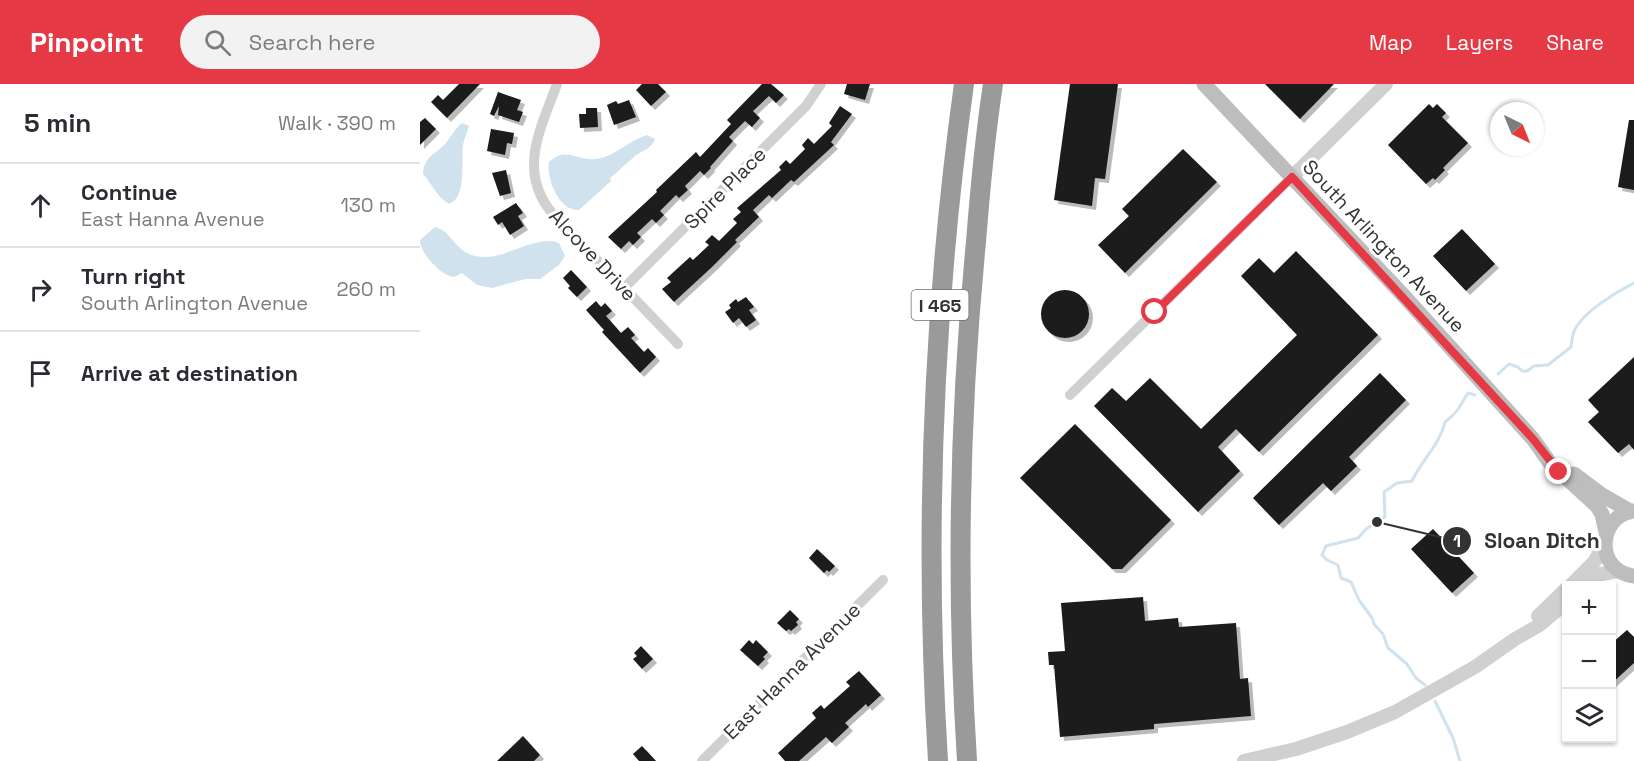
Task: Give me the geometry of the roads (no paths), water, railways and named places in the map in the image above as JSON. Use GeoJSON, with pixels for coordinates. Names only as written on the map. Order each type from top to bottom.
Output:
{"type":"FeatureCollection","features":[{"type":"Feature","properties":{"kind":"highway","name":"I 465"},"geometry":{"type":"LineString","coordinates":[[938,761],[931,575],[934,400],[948,210],[964,84]]}},
{"type":"Feature","properties":{"kind":"highway","name":"I 465"},"geometry":{"type":"LineString","coordinates":[[967,760],[962,632],[963,410],[973,273],[993,84]]}},
{"type":"Feature","properties":{"kind":"main road","name":"South Arlington Avenue"},"geometry":{"type":"LineString","coordinates":[[1204,84],[1533,439],[1550,463],[1596,506],[1602,514],[1608,559],[1618,571]]}},
{"type":"Feature","properties":{"kind":"main road","name":"South Arlington Avenue"},"geometry":{"type":"LineString","coordinates":[[1533,439],[1602,495],[1632,511]]}},
{"type":"Feature","properties":{"kind":"main road"},"geometry":{"type":"LineString","coordinates":[[1605,538],[1616,519],[1632,511]]}},
{"type":"Feature","properties":{"kind":"main road"},"geometry":{"type":"LineString","coordinates":[[1618,571],[1634,576]]}},
{"type":"Feature","properties":{"kind":"street","name":"Alcove Drive"},"geometry":{"type":"LineString","coordinates":[[556,84],[534,150],[534,171],[543,200],[552,213],[678,344]]}},
{"type":"Feature","properties":{"kind":"street","name":"Spire Place"},"geometry":{"type":"LineString","coordinates":[[624,288],[806,106],[821,84]]}},
{"type":"Feature","properties":{"kind":"street"},"geometry":{"type":"LineString","coordinates":[[1070,395],[1386,84]]}},
{"type":"Feature","properties":{"kind":"street"},"geometry":{"type":"LineString","coordinates":[[1574,581],[1595,561],[1605,538]]}},
{"type":"Feature","properties":{"kind":"street"},"geometry":{"type":"LineString","coordinates":[[1589,581],[1603,572],[1618,571]]}},
{"type":"Feature","properties":{"kind":"street","name":"East Hanna Avenue"},"geometry":{"type":"LineString","coordinates":[[702,761],[883,580]]}},
{"type":"Feature","properties":{"kind":"street"},"geometry":{"type":"LineString","coordinates":[[1515,639],[1562,593]]}},
{"type":"Feature","properties":{"kind":"street"},"geometry":{"type":"LineString","coordinates":[[1244,761],[1296,749],[1347,732],[1395,712],[1452,681],[1538,626],[1562,606]]}},
{"type":"Feature","properties":{"kind":"water"},"geometry":{"type":"Polygon","coordinates":[[[462,123],[469,126],[463,145],[461,187],[455,200],[449,204],[423,174],[428,159],[446,143],[462,123]]]}},
{"type":"Feature","properties":{"kind":"water"},"geometry":{"type":"Polygon","coordinates":[[[647,135],[655,139],[651,146],[636,155],[610,178],[611,181],[579,210],[565,206],[555,193],[550,177],[549,162],[555,157],[566,155],[588,159],[602,158],[647,135]]]}},
{"type":"Feature","properties":{"kind":"water"},"geometry":{"type":"Polygon","coordinates":[[[435,227],[447,234],[461,249],[476,256],[504,254],[533,243],[551,241],[559,243],[565,256],[559,265],[540,279],[525,279],[492,288],[477,285],[462,273],[454,277],[443,273],[427,257],[420,240],[435,227]]]}},
{"type":"Feature","properties":{"kind":"waterway"},"geometry":{"type":"LineString","coordinates":[[1498,374],[1509,364],[1522,371],[1527,371],[1534,366],[1548,365],[1571,347],[1574,331],[1586,315],[1634,283]]}},
{"type":"Feature","properties":{"kind":"waterway"},"geometry":{"type":"LineString","coordinates":[[1425,685],[1416,678],[1407,664],[1388,648],[1383,634],[1359,600],[1351,582],[1341,578],[1338,565],[1322,555],[1326,546],[1358,538],[1366,529],[1385,517],[1384,492],[1397,483],[1412,481],[1439,438],[1445,422],[1456,412],[1468,393],[1475,395]]}},
{"type":"Feature","properties":{"kind":"waterway"},"geometry":{"type":"LineString","coordinates":[[1435,701],[1453,738],[1460,761]]}},
{"type":"Feature","properties":{"kind":"place","name":"Sloan Ditch"},"geometry":{"type":"Point","coordinates":[1377,522]}}]}
